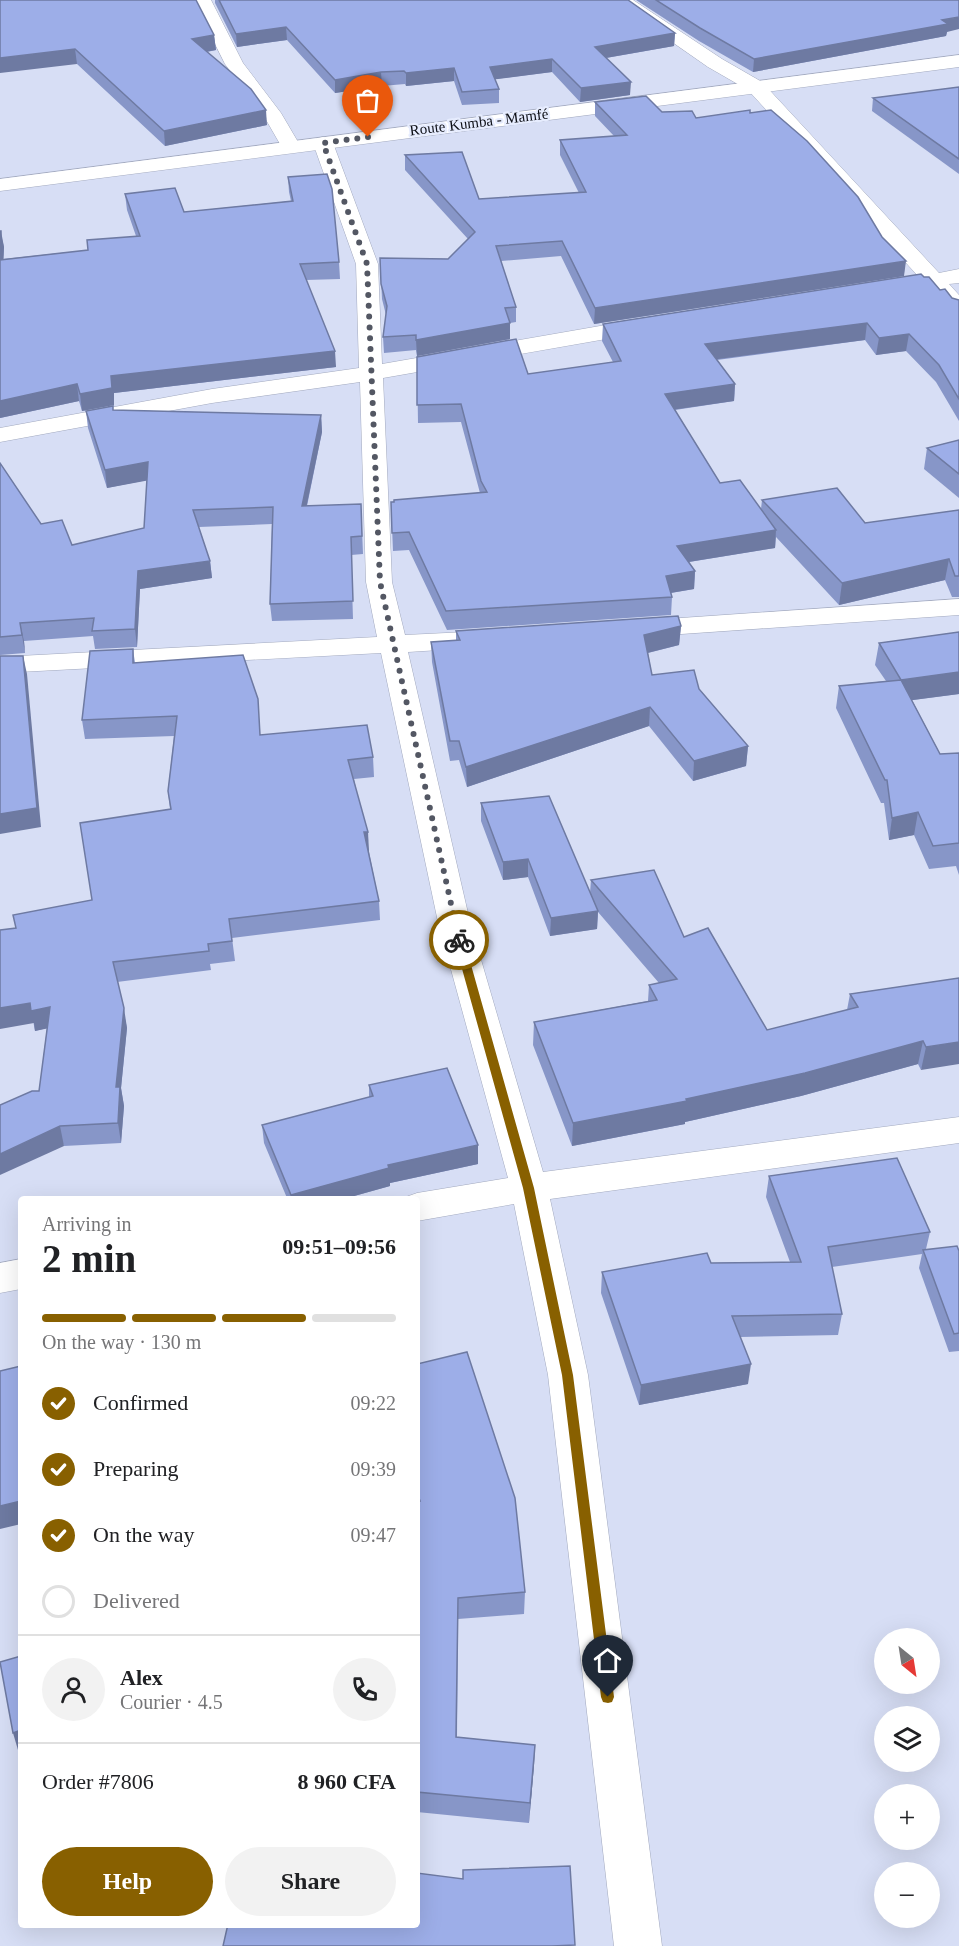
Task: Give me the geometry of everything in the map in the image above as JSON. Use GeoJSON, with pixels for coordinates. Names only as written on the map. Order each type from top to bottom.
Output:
{"type":"FeatureCollection","features":[{"type":"Feature","properties":{"kind":"main road"},"geometry":{"type":"LineString","coordinates":[[202,0],[234,64],[274,117],[291,147]]}},
{"type":"Feature","properties":{"kind":"main road"},"geometry":{"type":"LineString","coordinates":[[621,0],[715,63],[755,86],[959,308]]}},
{"type":"Feature","properties":{"kind":"main road","name":"Route Kumba - Mamfé"},"geometry":{"type":"LineString","coordinates":[[0,185],[959,61]]}},
{"type":"Feature","properties":{"kind":"main road"},"geometry":{"type":"LineString","coordinates":[[323,143],[367,264],[380,582],[454,922],[529,1188],[568,1375],[638,1946]]}},
{"type":"Feature","properties":{"kind":"main road"},"geometry":{"type":"LineString","coordinates":[[864,291],[959,276]]}},
{"type":"Feature","properties":{"kind":"main road"},"geometry":{"type":"LineString","coordinates":[[0,435],[212,396],[371,373],[665,322]]}},
{"type":"Feature","properties":{"kind":"main road"},"geometry":{"type":"LineString","coordinates":[[615,631],[959,607]]}},
{"type":"Feature","properties":{"kind":"main road"},"geometry":{"type":"LineString","coordinates":[[0,666],[508,638]]}},
{"type":"Feature","properties":{"kind":"main road"},"geometry":{"type":"LineString","coordinates":[[420,1206],[529,1188],[959,1130]]}},
{"type":"Feature","properties":{"kind":"main road"},"geometry":{"type":"LineString","coordinates":[[0,1278],[18,1275]]}},
{"type":"Feature","properties":{"kind":"building"},"geometry":{"type":"Polygon","coordinates":[[[0,0],[196,0],[214,35],[192,39],[251,89],[266,110],[164,131],[75,49],[0,58],[0,0]]]}},
{"type":"Feature","properties":{"kind":"building"},"geometry":{"type":"Polygon","coordinates":[[[219,0],[628,0],[675,33],[595,47],[631,82],[581,88],[552,59],[490,67],[499,89],[462,92],[454,68],[406,73],[404,71],[381,72],[335,80],[286,27],[236,34],[219,0]]]}},
{"type":"Feature","properties":{"kind":"building"},"geometry":{"type":"Polygon","coordinates":[[[656,0],[959,0],[959,17],[942,20],[948,24],[754,59],[656,0]]]}},
{"type":"Feature","properties":{"kind":"building"},"geometry":{"type":"Polygon","coordinates":[[[959,87],[959,159],[873,98],[959,87]]]}},
{"type":"Feature","properties":{"kind":"building"},"geometry":{"type":"Polygon","coordinates":[[[646,96],[662,112],[692,111],[696,118],[750,110],[750,113],[771,110],[807,141],[858,197],[882,237],[906,261],[595,308],[562,241],[496,246],[516,307],[505,308],[510,323],[416,340],[416,335],[383,337],[387,306],[381,284],[380,258],[448,259],[475,232],[405,155],[462,152],[479,199],[586,192],[560,140],[627,135],[595,102],[646,96]]]}},
{"type":"Feature","properties":{"kind":"building"},"geometry":{"type":"Polygon","coordinates":[[[327,174],[332,189],[339,262],[300,264],[335,351],[111,376],[112,388],[80,394],[77,384],[0,401],[0,260],[88,250],[87,240],[140,236],[125,194],[175,188],[184,212],[293,201],[288,177],[327,174]]]}},
{"type":"Feature","properties":{"kind":"building"},"geometry":{"type":"Polygon","coordinates":[[[921,274],[929,277],[940,290],[945,289],[952,298],[959,300],[959,399],[939,365],[909,334],[879,338],[867,323],[705,344],[735,384],[665,394],[720,483],[740,480],[776,530],[677,546],[695,571],[666,576],[672,597],[446,611],[409,532],[392,533],[391,502],[394,500],[487,492],[481,481],[461,404],[417,405],[417,357],[516,339],[528,374],[621,361],[603,324],[921,274]]]}},
{"type":"Feature","properties":{"kind":"building"},"geometry":{"type":"Polygon","coordinates":[[[113,406],[113,410],[321,415],[302,506],[361,504],[362,536],[351,537],[353,601],[270,604],[273,507],[193,510],[210,561],[138,571],[135,629],[92,631],[94,618],[20,623],[22,635],[0,637],[0,463],[41,524],[62,520],[72,545],[144,528],[148,462],[105,470],[86,411],[113,406]]]}},
{"type":"Feature","properties":{"kind":"building"},"geometry":{"type":"Polygon","coordinates":[[[959,440],[959,474],[927,448],[959,440]]]}},
{"type":"Feature","properties":{"kind":"building"},"geometry":{"type":"Polygon","coordinates":[[[837,488],[865,523],[959,510],[959,576],[955,576],[949,559],[842,583],[762,500],[837,488]]]}},
{"type":"Feature","properties":{"kind":"building"},"geometry":{"type":"Polygon","coordinates":[[[678,616],[681,626],[644,635],[652,675],[694,670],[699,689],[748,746],[694,761],[650,707],[466,767],[459,741],[450,741],[431,642],[460,640],[456,631],[678,616]]]}},
{"type":"Feature","properties":{"kind":"building"},"geometry":{"type":"Polygon","coordinates":[[[959,632],[959,672],[901,680],[879,643],[959,632]]]}},
{"type":"Feature","properties":{"kind":"building"},"geometry":{"type":"Polygon","coordinates":[[[133,649],[133,663],[243,655],[258,699],[260,735],[367,725],[373,757],[348,760],[368,832],[364,832],[379,901],[229,919],[232,941],[208,944],[209,951],[113,962],[124,1008],[116,1087],[120,1087],[118,1123],[60,1126],[0,1154],[0,1105],[32,1091],[39,1091],[50,1007],[31,1011],[30,1003],[0,1008],[0,930],[16,928],[13,915],[92,900],[80,823],[171,809],[168,791],[177,716],[82,720],[90,651],[133,649]]]}},
{"type":"Feature","properties":{"kind":"building"},"geometry":{"type":"Polygon","coordinates":[[[0,656],[23,656],[37,808],[0,814],[0,656]]]}},
{"type":"Feature","properties":{"kind":"building"},"geometry":{"type":"Polygon","coordinates":[[[901,680],[940,754],[959,753],[959,843],[933,846],[918,812],[892,818],[887,780],[839,686],[901,680]]]}},
{"type":"Feature","properties":{"kind":"building"},"geometry":{"type":"Polygon","coordinates":[[[549,796],[598,911],[551,918],[528,859],[503,862],[481,803],[549,796]]]}},
{"type":"Feature","properties":{"kind":"building"},"geometry":{"type":"Polygon","coordinates":[[[654,870],[684,937],[708,928],[767,1030],[858,1007],[850,994],[959,978],[959,1042],[926,1047],[923,1041],[805,1073],[686,1099],[687,1101],[573,1123],[534,1022],[657,1000],[649,985],[677,979],[591,880],[654,870]]]}},
{"type":"Feature","properties":{"kind":"building"},"geometry":{"type":"Polygon","coordinates":[[[447,1068],[478,1145],[388,1165],[389,1168],[291,1195],[262,1125],[373,1096],[369,1085],[447,1068]]]}},
{"type":"Feature","properties":{"kind":"building"},"geometry":{"type":"Polygon","coordinates":[[[897,1158],[930,1232],[828,1247],[842,1314],[732,1316],[751,1364],[641,1385],[602,1272],[707,1253],[711,1263],[801,1262],[769,1176],[897,1158]]]}},
{"type":"Feature","properties":{"kind":"building"},"geometry":{"type":"Polygon","coordinates":[[[957,1246],[959,1251],[959,1333],[954,1334],[923,1250],[957,1246]]]}},
{"type":"Feature","properties":{"kind":"building"},"geometry":{"type":"Polygon","coordinates":[[[467,1352],[515,1498],[525,1592],[458,1598],[456,1737],[535,1745],[530,1803],[420,1792],[420,1363],[467,1352]]]}},
{"type":"Feature","properties":{"kind":"building"},"geometry":{"type":"Polygon","coordinates":[[[18,1367],[18,1502],[0,1506],[0,1371],[18,1367]]]}},
{"type":"Feature","properties":{"kind":"building"},"geometry":{"type":"Polygon","coordinates":[[[18,1657],[18,1731],[13,1733],[0,1662],[18,1657]]]}},
{"type":"Feature","properties":{"kind":"building"},"geometry":{"type":"Polygon","coordinates":[[[570,1866],[575,1945],[223,1946],[227,1928],[420,1928],[420,1873],[463,1879],[463,1870],[570,1866]]]}},
{"type":"Feature","properties":{"kind":"way so far"},"geometry":{"type":"LineString","coordinates":[[368,137],[323,143],[367,264],[380,582],[459,940]]}},
{"type":"Feature","properties":{"kind":"route"},"geometry":{"type":"LineString","coordinates":[[459,940],[529,1188],[568,1375],[608,1697]]}}]}
